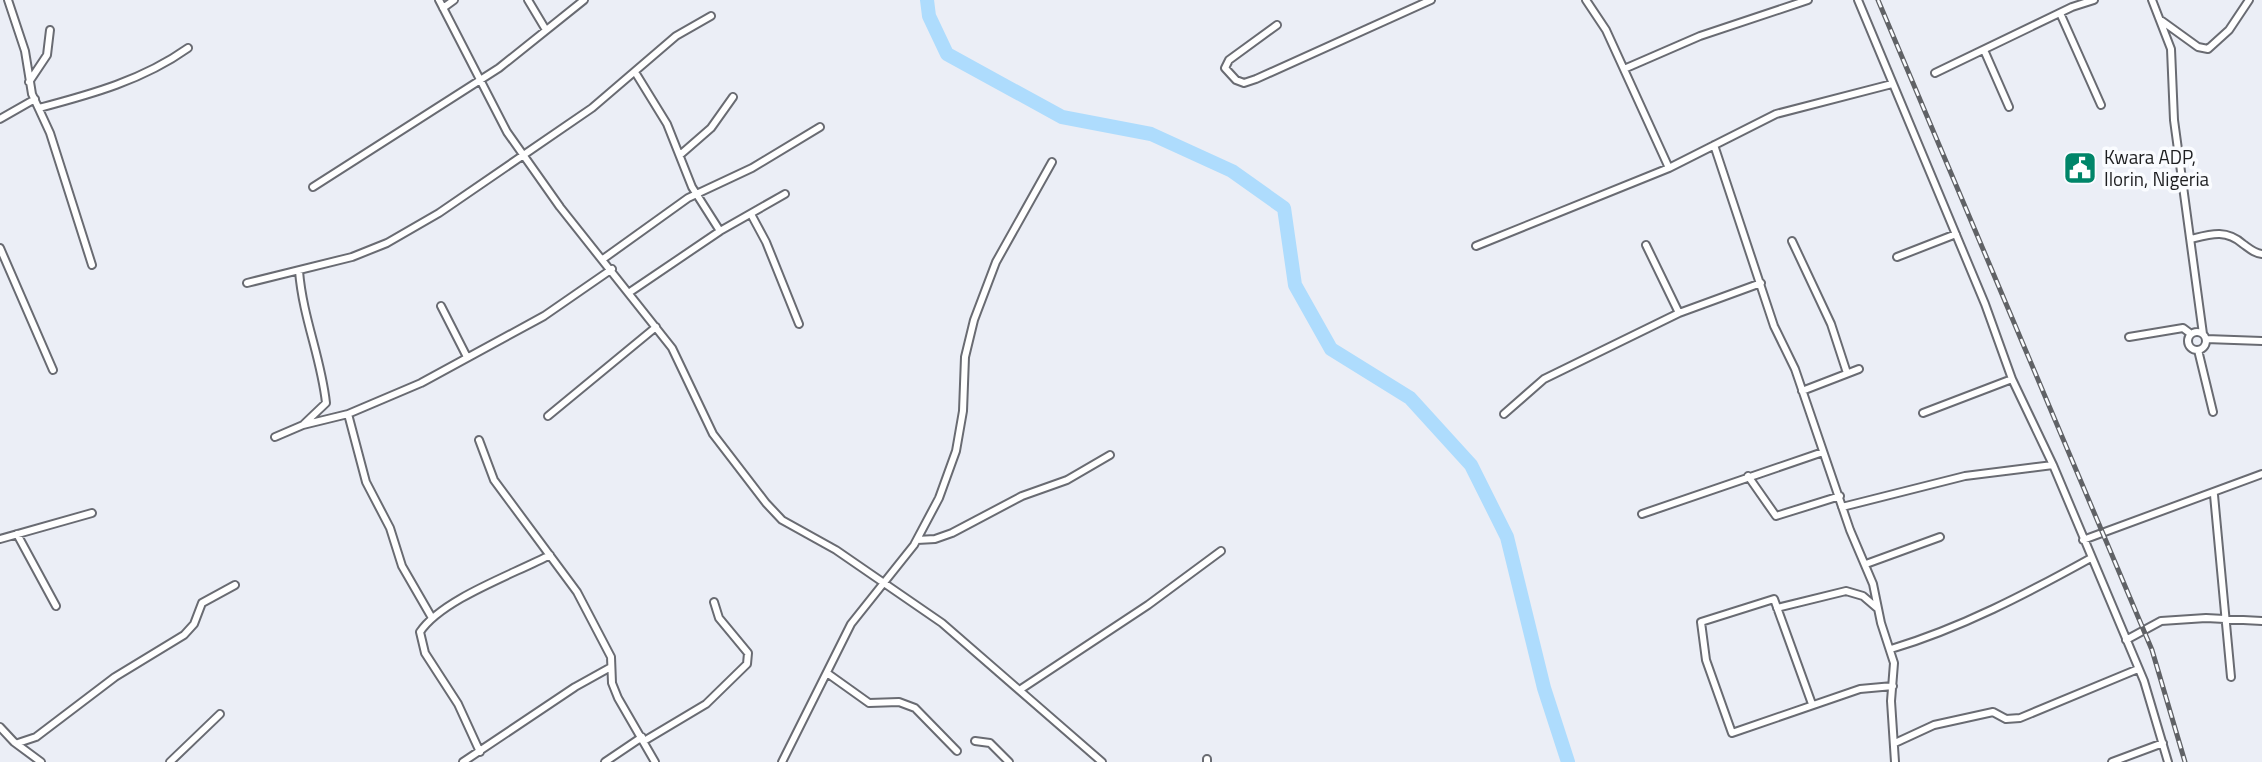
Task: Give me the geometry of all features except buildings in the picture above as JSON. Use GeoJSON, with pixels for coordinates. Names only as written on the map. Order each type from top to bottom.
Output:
{"type":"FeatureCollection","features":[{"type":"Feature","properties":{"kind":"street"},"geometry":{"type":"LineString","coordinates":[[8,0],[22,40],[29,82],[50,133],[92,265]]}},
{"type":"Feature","properties":{"kind":"street"},"geometry":{"type":"LineString","coordinates":[[439,0],[478,79],[524,156],[560,207],[656,327],[680,362],[713,434],[766,503],[782,520],[836,550],[942,623],[1021,689],[1101,762]]}},
{"type":"Feature","properties":{"kind":"street"},"geometry":{"type":"LineString","coordinates":[[443,8],[454,0]]}},
{"type":"Feature","properties":{"kind":"street"},"geometry":{"type":"LineString","coordinates":[[528,0],[546,30]]}},
{"type":"Feature","properties":{"kind":"street"},"geometry":{"type":"LineString","coordinates":[[313,187],[499,68],[584,0]]}},
{"type":"Feature","properties":{"kind":"street"},"geometry":{"type":"LineString","coordinates":[[1278,25],[1229,60],[1225,68],[1229,74],[1244,83],[1256,79],[1431,0]]}},
{"type":"Feature","properties":{"kind":"street"},"geometry":{"type":"LineString","coordinates":[[1586,0],[1606,30],[1669,168]]}},
{"type":"Feature","properties":{"kind":"street"},"geometry":{"type":"LineString","coordinates":[[1624,69],[1700,36],[1808,0]]}},
{"type":"Feature","properties":{"kind":"street"},"geometry":{"type":"LineString","coordinates":[[1857,0],[1956,234],[2012,379],[2053,465],[2138,668],[2168,762]]}},
{"type":"Feature","properties":{"kind":"street"},"geometry":{"type":"LineString","coordinates":[[1935,73],[2060,13],[2071,4],[2094,0]]}},
{"type":"Feature","properties":{"kind":"street"},"geometry":{"type":"LineString","coordinates":[[2152,0],[2171,49],[2175,120],[2205,346],[2198,350]]}},
{"type":"Feature","properties":{"kind":"street"},"geometry":{"type":"LineString","coordinates":[[2162,21],[2198,47],[2208,49],[2229,30],[2249,0]]}},
{"type":"Feature","properties":{"kind":"street"},"geometry":{"type":"LineString","coordinates":[[2060,13],[2101,105]]}},
{"type":"Feature","properties":{"kind":"street"},"geometry":{"type":"LineString","coordinates":[[247,282],[352,257],[387,243],[439,213],[524,156],[592,108],[676,36],[711,16]]}},
{"type":"Feature","properties":{"kind":"street"},"geometry":{"type":"LineString","coordinates":[[29,82],[47,55],[50,30]]}},
{"type":"Feature","properties":{"kind":"street"},"geometry":{"type":"LineString","coordinates":[[39,108],[128,83],[153,72],[188,48]]}},
{"type":"Feature","properties":{"kind":"street"},"geometry":{"type":"LineString","coordinates":[[1984,50],[2009,107]]}},
{"type":"Feature","properties":{"kind":"street"},"geometry":{"type":"LineString","coordinates":[[635,72],[667,124],[696,194],[720,231]]}},
{"type":"Feature","properties":{"kind":"street"},"geometry":{"type":"LineString","coordinates":[[1476,246],[1669,168],[1776,114],[1892,84]]}},
{"type":"Feature","properties":{"kind":"street"},"geometry":{"type":"LineString","coordinates":[[680,155],[711,128],[733,97]]}},
{"type":"Feature","properties":{"kind":"street"},"geometry":{"type":"LineString","coordinates":[[0,118],[35,99]]}},
{"type":"Feature","properties":{"kind":"street"},"geometry":{"type":"LineString","coordinates":[[603,259],[696,194],[751,168],[820,127]]}},
{"type":"Feature","properties":{"kind":"street"},"geometry":{"type":"LineString","coordinates":[[1714,145],[1774,326],[1802,391],[1842,507],[1866,564],[1891,649],[1895,673],[1895,762]]}},
{"type":"Feature","properties":{"kind":"street"},"geometry":{"type":"LineString","coordinates":[[782,762],[851,624],[917,540],[939,499],[956,451],[963,411],[965,357],[974,320],[996,262],[1052,162]]}},
{"type":"Feature","properties":{"kind":"street"},"geometry":{"type":"LineString","coordinates":[[630,292],[720,231],[785,194]]}},
{"type":"Feature","properties":{"kind":"street"},"geometry":{"type":"LineString","coordinates":[[752,215],[766,242],[799,324]]}},
{"type":"Feature","properties":{"kind":"street"},"geometry":{"type":"LineString","coordinates":[[2190,239],[2220,232],[2238,239],[2255,254],[2262,254]]}},
{"type":"Feature","properties":{"kind":"street"},"geometry":{"type":"LineString","coordinates":[[1897,257],[1956,234]]}},
{"type":"Feature","properties":{"kind":"street"},"geometry":{"type":"LineString","coordinates":[[1791,241],[1831,324],[1847,373]]}},
{"type":"Feature","properties":{"kind":"street"},"geometry":{"type":"LineString","coordinates":[[1646,245],[1679,313]]}},
{"type":"Feature","properties":{"kind":"street"},"geometry":{"type":"LineString","coordinates":[[0,248],[52,370]]}},
{"type":"Feature","properties":{"kind":"street"},"geometry":{"type":"LineString","coordinates":[[275,437],[303,425],[348,414],[421,383],[544,316],[612,270]]}},
{"type":"Feature","properties":{"kind":"street"},"geometry":{"type":"LineString","coordinates":[[299,271],[306,321],[323,375],[326,403],[303,425]]}},
{"type":"Feature","properties":{"kind":"street"},"geometry":{"type":"LineString","coordinates":[[1504,414],[1544,379],[1679,313],[1761,283]]}},
{"type":"Feature","properties":{"kind":"street"},"geometry":{"type":"LineString","coordinates":[[442,306],[467,357]]}},
{"type":"Feature","properties":{"kind":"street"},"geometry":{"type":"LineString","coordinates":[[548,416],[656,327]]}},
{"type":"Feature","properties":{"kind":"street"},"geometry":{"type":"LineString","coordinates":[[2129,337],[2183,328],[2191,334],[2262,341]]}},
{"type":"Feature","properties":{"kind":"street"},"geometry":{"type":"LineString","coordinates":[[2191,334],[2189,345],[2198,350],[2213,412]]}},
{"type":"Feature","properties":{"kind":"street"},"geometry":{"type":"LineString","coordinates":[[1802,391],[1859,369]]}},
{"type":"Feature","properties":{"kind":"street"},"geometry":{"type":"LineString","coordinates":[[1923,413],[2012,379]]}},
{"type":"Feature","properties":{"kind":"street"},"geometry":{"type":"LineString","coordinates":[[348,414],[366,482],[390,528],[402,566],[432,618]]}},
{"type":"Feature","properties":{"kind":"street"},"geometry":{"type":"LineString","coordinates":[[479,440],[494,480],[577,592],[608,649],[612,683],[618,698],[655,762]]}},
{"type":"Feature","properties":{"kind":"street"},"geometry":{"type":"LineString","coordinates":[[1642,514],[1823,452]]}},
{"type":"Feature","properties":{"kind":"street"},"geometry":{"type":"LineString","coordinates":[[917,540],[935,539],[952,533],[1022,496],[1067,480],[1110,454]]}},
{"type":"Feature","properties":{"kind":"street"},"geometry":{"type":"LineString","coordinates":[[1842,507],[1965,476],[2053,465]]}},
{"type":"Feature","properties":{"kind":"street"},"geometry":{"type":"LineString","coordinates":[[2083,540],[2165,509],[2214,495],[2262,474]]}},
{"type":"Feature","properties":{"kind":"street"},"geometry":{"type":"LineString","coordinates":[[1748,476],[1776,516],[1840,496]]}},
{"type":"Feature","properties":{"kind":"street"},"geometry":{"type":"LineString","coordinates":[[2214,495],[2225,621],[2229,631],[2231,677]]}},
{"type":"Feature","properties":{"kind":"street"},"geometry":{"type":"LineString","coordinates":[[0,539],[92,513]]}},
{"type":"Feature","properties":{"kind":"street"},"geometry":{"type":"LineString","coordinates":[[17,534],[57,607]]}},
{"type":"Feature","properties":{"kind":"street"},"geometry":{"type":"LineString","coordinates":[[1866,564],[1940,537]]}},
{"type":"Feature","properties":{"kind":"street"},"geometry":{"type":"LineString","coordinates":[[1021,689],[1221,551]]}},
{"type":"Feature","properties":{"kind":"street"},"geometry":{"type":"LineString","coordinates":[[480,752],[458,704],[425,653],[420,632],[432,618],[475,591],[550,555]]}},
{"type":"Feature","properties":{"kind":"street"},"geometry":{"type":"LineString","coordinates":[[1891,649],[1926,638],[2015,600],[2091,558]]}},
{"type":"Feature","properties":{"kind":"street"},"geometry":{"type":"LineString","coordinates":[[18,743],[36,737],[115,677],[170,646],[194,624],[202,603],[235,585]]}},
{"type":"Feature","properties":{"kind":"street"},"geometry":{"type":"LineString","coordinates":[[1777,608],[1846,591],[1863,596],[1877,608]]}},
{"type":"Feature","properties":{"kind":"street"},"geometry":{"type":"LineString","coordinates":[[1812,704],[1773,599],[1701,622],[1706,660],[1732,733],[1860,689],[1893,686]]}},
{"type":"Feature","properties":{"kind":"street"},"geometry":{"type":"LineString","coordinates":[[605,762],[706,704],[747,664],[748,653],[719,618],[714,602]]}},
{"type":"Feature","properties":{"kind":"street"},"geometry":{"type":"LineString","coordinates":[[2126,640],[2161,621],[2206,618],[2262,621]]}},
{"type":"Feature","properties":{"kind":"street"},"geometry":{"type":"LineString","coordinates":[[463,762],[575,687],[611,667]]}},
{"type":"Feature","properties":{"kind":"street"},"geometry":{"type":"LineString","coordinates":[[1895,743],[1934,725],[1993,712],[2006,719],[2020,718],[2138,668]]}},
{"type":"Feature","properties":{"kind":"street"},"geometry":{"type":"LineString","coordinates":[[827,673],[869,703],[899,702],[915,708],[957,751]]}},
{"type":"Feature","properties":{"kind":"street"},"geometry":{"type":"LineString","coordinates":[[170,762],[220,714]]}},
{"type":"Feature","properties":{"kind":"street"},"geometry":{"type":"LineString","coordinates":[[0,727],[41,762]]}},
{"type":"Feature","properties":{"kind":"street"},"geometry":{"type":"LineString","coordinates":[[975,741],[990,743],[1009,762]]}},
{"type":"Feature","properties":{"kind":"street"},"geometry":{"type":"LineString","coordinates":[[2112,762],[2163,743]]}},
{"type":"Feature","properties":{"kind":"waterway"},"geometry":{"type":"LineString","coordinates":[[927,0],[929,16],[947,54],[1062,117],[1151,134],[1232,171],[1284,208],[1295,285],[1331,349],[1410,398],[1471,465],[1507,537],[1544,688],[1568,762]]}},
{"type":"Feature","properties":{"kind":"railway"},"geometry":{"type":"LineString","coordinates":[[1878,0],[2152,650],[2185,762]]}},
{"type":"Feature","properties":{"kind":"place","name":"Kwara ADP, Ilorin, Nigeria"},"geometry":{"type":"Point","coordinates":[2080,168]}}]}
